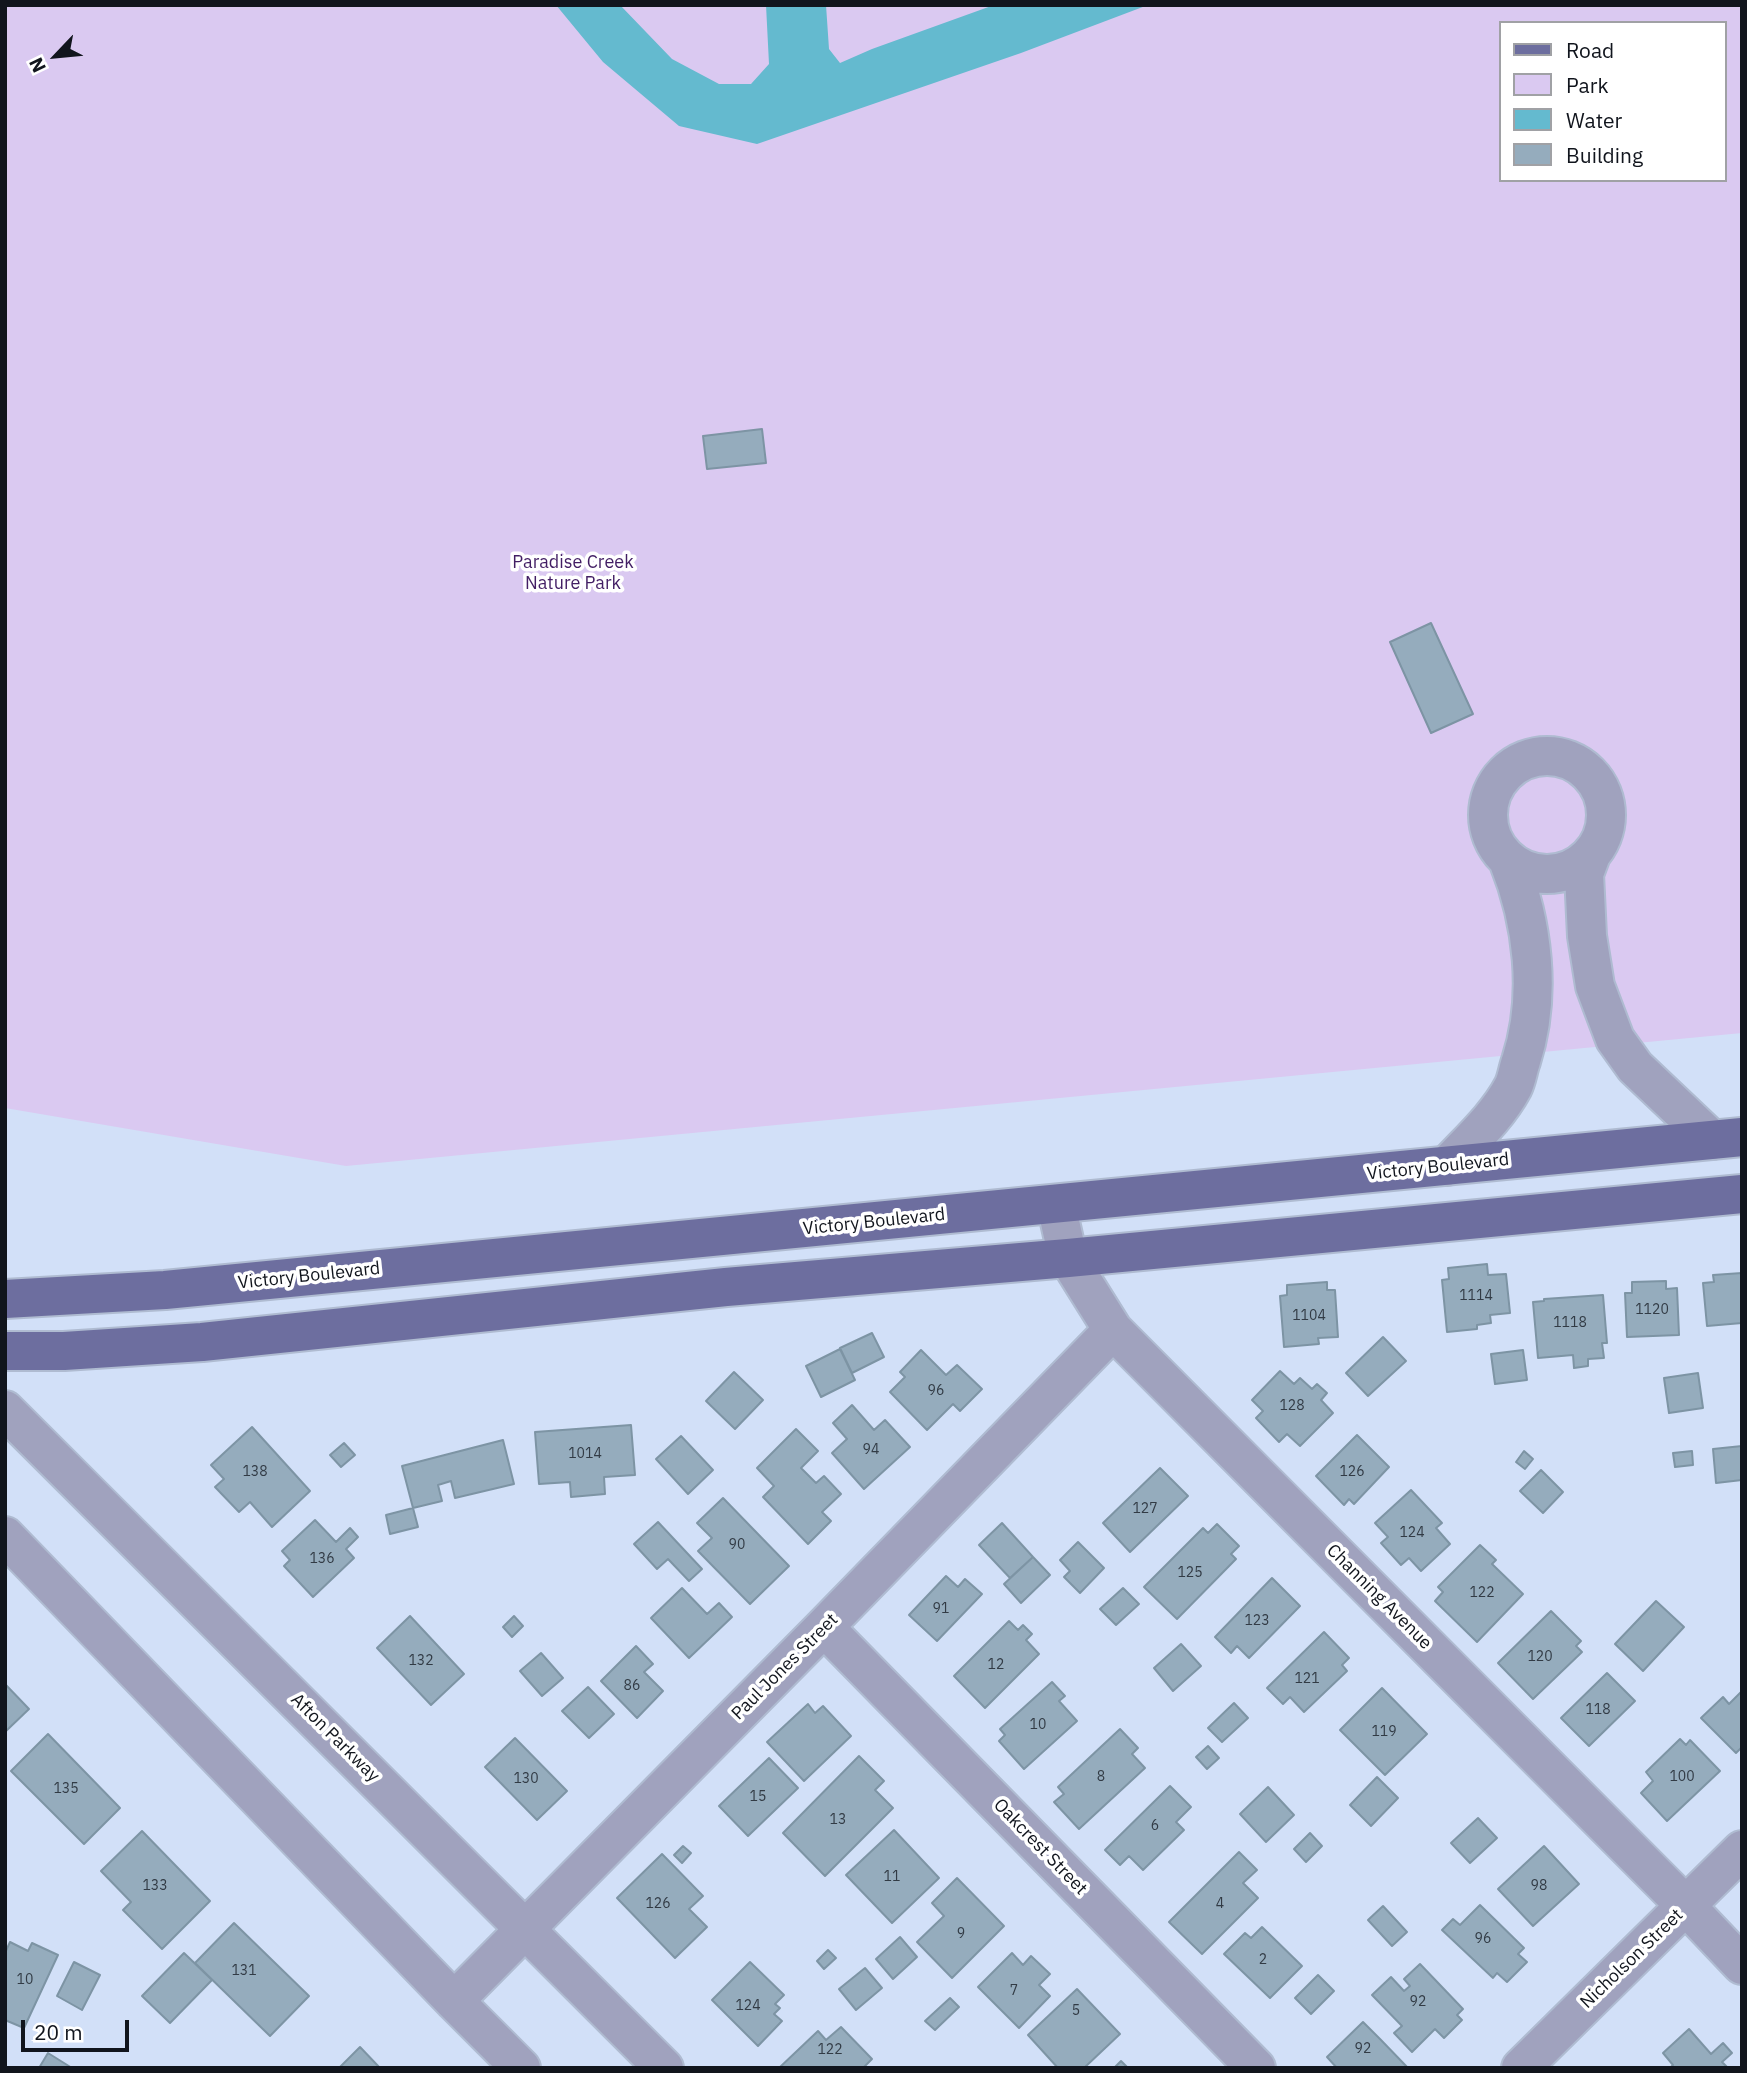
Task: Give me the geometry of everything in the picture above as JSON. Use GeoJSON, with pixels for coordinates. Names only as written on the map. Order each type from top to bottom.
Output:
{"type":"FeatureCollection","features":[{"type":"Feature","properties":{"kind":"main road","name":"Victory Boulevard"},"geometry":{"type":"LineString","coordinates":[[5,1299],[165,1290],[1727,1138]]}},
{"type":"Feature","properties":{"kind":"main road"},"geometry":{"type":"LineString","coordinates":[[5,1351],[64,1351],[202,1342],[726,1287],[1068,1258],[1742,1194]]}},
{"type":"Feature","properties":{"kind":"street"},"geometry":{"type":"LineString","coordinates":[[1447,1166],[1488,1122],[1513,1086],[1525,1049],[1532,1011],[1533,972],[1525,916],[1517,882],[1508,860],[1493,842],[1488,824],[1490,796],[1502,776],[1521,762],[1543,756],[1566,759],[1586,771],[1600,790],[1606,812],[1603,835],[1584,874],[1587,936],[1595,986],[1615,1039],[1635,1067],[1727,1138]]}},
{"type":"Feature","properties":{"kind":"street"},"geometry":{"type":"LineString","coordinates":[[1508,860],[1527,872],[1550,875],[1573,869],[1591,855]]}},
{"type":"Feature","properties":{"kind":"street","name":"Channing Avenue"},"geometry":{"type":"LineString","coordinates":[[1056,1204],[1068,1258],[1113,1330],[1742,1965]]}},
{"type":"Feature","properties":{"kind":"street","name":"Paul Jones Street"},"geometry":{"type":"LineString","coordinates":[[454,2001],[1113,1330]]}},
{"type":"Feature","properties":{"kind":"street","name":"Afton Parkway"},"geometry":{"type":"LineString","coordinates":[[10,1424],[526,1929],[664,2068]]}},
{"type":"Feature","properties":{"kind":"street"},"geometry":{"type":"LineString","coordinates":[[5,1536],[521,2068]]}},
{"type":"Feature","properties":{"kind":"street","name":"Oakcrest Street"},"geometry":{"type":"LineString","coordinates":[[824,1627],[1256,2068]]}},
{"type":"Feature","properties":{"kind":"street","name":"Nicholson Street"},"geometry":{"type":"LineString","coordinates":[[1521,2068],[1742,1850]]}},
{"type":"Feature","properties":{"kind":"green space","name":"Paradise Creek Nature Park"},"geometry":{"type":"Polygon","coordinates":[[[5,5],[1742,5],[1742,1033],[346,1166],[5,1108],[5,5]]]}},
{"type":"Feature","properties":{"kind":"water"},"geometry":{"type":"Polygon","coordinates":[[[556,5],[620,5],[672,59],[719,84],[751,84],[769,64],[766,5],[826,5],[829,49],[840,63],[994,5],[1148,5],[1021,53],[757,144],[679,126],[603,62],[556,5]]]}},
{"type":"Feature","properties":{"kind":"building"},"geometry":{"type":"Polygon","coordinates":[[[762,429],[766,463],[707,469],[703,436],[762,429]]]}},
{"type":"Feature","properties":{"kind":"building"},"geometry":{"type":"Polygon","coordinates":[[[1431,623],[1473,714],[1431,733],[1390,642],[1431,623]]]}},
{"type":"Feature","properties":{"kind":"building"},"geometry":{"type":"Polygon","coordinates":[[[1487,1264],[1488,1275],[1506,1274],[1510,1313],[1490,1315],[1491,1323],[1477,1325],[1477,1329],[1447,1332],[1442,1280],[1449,1279],[1448,1268],[1487,1264]]]}},
{"type":"Feature","properties":{"kind":"building"},"geometry":{"type":"Polygon","coordinates":[[[1742,1273],[1742,1323],[1707,1326],[1703,1283],[1714,1282],[1713,1275],[1742,1273]]]}},
{"type":"Feature","properties":{"kind":"building"},"geometry":{"type":"Polygon","coordinates":[[[1666,1281],[1666,1289],[1677,1288],[1679,1335],[1627,1337],[1625,1293],[1632,1293],[1632,1282],[1666,1281]]]}},
{"type":"Feature","properties":{"kind":"building"},"geometry":{"type":"Polygon","coordinates":[[[1327,1282],[1327,1290],[1335,1290],[1338,1337],[1318,1338],[1319,1344],[1284,1347],[1280,1296],[1287,1295],[1287,1285],[1327,1282]]]}},
{"type":"Feature","properties":{"kind":"building"},"geometry":{"type":"Polygon","coordinates":[[[1603,1295],[1607,1343],[1602,1343],[1604,1358],[1588,1359],[1588,1366],[1574,1368],[1573,1355],[1538,1358],[1533,1302],[1603,1295]]]}},
{"type":"Feature","properties":{"kind":"building"},"geometry":{"type":"Polygon","coordinates":[[[872,1333],[884,1357],[852,1373],[840,1348],[872,1333]]]}},
{"type":"Feature","properties":{"kind":"building"},"geometry":{"type":"Polygon","coordinates":[[[1383,1337],[1406,1361],[1368,1396],[1346,1373],[1383,1337]]]}},
{"type":"Feature","properties":{"kind":"building"},"geometry":{"type":"Polygon","coordinates":[[[840,1349],[855,1380],[821,1397],[806,1366],[840,1349]]]}},
{"type":"Feature","properties":{"kind":"building"},"geometry":{"type":"Polygon","coordinates":[[[921,1350],[946,1375],[957,1365],[982,1389],[960,1411],[953,1404],[927,1430],[890,1392],[905,1377],[900,1372],[921,1350]]]}},
{"type":"Feature","properties":{"kind":"building"},"geometry":{"type":"Polygon","coordinates":[[[1523,1350],[1527,1380],[1495,1384],[1491,1354],[1523,1350]]]}},
{"type":"Feature","properties":{"kind":"building"},"geometry":{"type":"Polygon","coordinates":[[[1280,1371],[1294,1384],[1300,1378],[1312,1389],[1317,1384],[1327,1393],[1321,1400],[1333,1413],[1300,1446],[1287,1434],[1279,1442],[1256,1418],[1263,1411],[1252,1400],[1280,1371]]]}},
{"type":"Feature","properties":{"kind":"building"},"geometry":{"type":"Polygon","coordinates":[[[734,1372],[763,1400],[735,1429],[706,1401],[734,1372]]]}},
{"type":"Feature","properties":{"kind":"building"},"geometry":{"type":"Polygon","coordinates":[[[1698,1373],[1703,1408],[1669,1413],[1664,1378],[1698,1373]]]}},
{"type":"Feature","properties":{"kind":"building"},"geometry":{"type":"Polygon","coordinates":[[[852,1405],[874,1430],[885,1420],[910,1447],[864,1489],[832,1453],[847,1439],[833,1423],[852,1405]]]}},
{"type":"Feature","properties":{"kind":"building"},"geometry":{"type":"Polygon","coordinates":[[[631,1425],[635,1475],[604,1477],[605,1494],[571,1497],[570,1482],[539,1484],[535,1432],[631,1425]]]}},
{"type":"Feature","properties":{"kind":"building"},"geometry":{"type":"Polygon","coordinates":[[[252,1427],[310,1491],[272,1527],[250,1502],[239,1512],[215,1487],[224,1479],[211,1465],[252,1427]]]}},
{"type":"Feature","properties":{"kind":"building"},"geometry":{"type":"Polygon","coordinates":[[[796,1429],[818,1451],[801,1468],[816,1483],[824,1476],[841,1494],[822,1512],[831,1521],[808,1544],[763,1497],[774,1486],[757,1468],[796,1429]]]}},
{"type":"Feature","properties":{"kind":"building"},"geometry":{"type":"Polygon","coordinates":[[[1357,1435],[1389,1467],[1354,1504],[1349,1499],[1344,1505],[1316,1476],[1357,1435]]]}},
{"type":"Feature","properties":{"kind":"building"},"geometry":{"type":"Polygon","coordinates":[[[681,1436],[713,1470],[688,1494],[656,1459],[681,1436]]]}},
{"type":"Feature","properties":{"kind":"building"},"geometry":{"type":"Polygon","coordinates":[[[503,1440],[514,1484],[455,1498],[451,1481],[438,1485],[442,1501],[413,1508],[402,1466],[503,1440]]]}},
{"type":"Feature","properties":{"kind":"building"},"geometry":{"type":"Polygon","coordinates":[[[344,1443],[355,1455],[341,1467],[330,1455],[344,1443]]]}},
{"type":"Feature","properties":{"kind":"building"},"geometry":{"type":"Polygon","coordinates":[[[1742,1446],[1742,1480],[1716,1483],[1713,1449],[1742,1446]]]}},
{"type":"Feature","properties":{"kind":"building"},"geometry":{"type":"Polygon","coordinates":[[[1524,1451],[1533,1459],[1525,1469],[1516,1462],[1524,1451]]]}},
{"type":"Feature","properties":{"kind":"building"},"geometry":{"type":"Polygon","coordinates":[[[1692,1451],[1693,1465],[1675,1467],[1673,1453],[1692,1451]]]}},
{"type":"Feature","properties":{"kind":"building"},"geometry":{"type":"Polygon","coordinates":[[[1160,1468],[1188,1496],[1130,1552],[1103,1523],[1160,1468]]]}},
{"type":"Feature","properties":{"kind":"building"},"geometry":{"type":"Polygon","coordinates":[[[1541,1470],[1563,1492],[1543,1513],[1520,1491],[1541,1470]]]}},
{"type":"Feature","properties":{"kind":"building"},"geometry":{"type":"Polygon","coordinates":[[[1411,1490],[1442,1523],[1436,1528],[1450,1544],[1421,1571],[1409,1558],[1401,1565],[1381,1543],[1388,1537],[1375,1523],[1411,1490]]]}},
{"type":"Feature","properties":{"kind":"building"},"geometry":{"type":"Polygon","coordinates":[[[723,1498],[789,1566],[750,1604],[698,1551],[712,1538],[697,1523],[723,1498]]]}},
{"type":"Feature","properties":{"kind":"building"},"geometry":{"type":"Polygon","coordinates":[[[413,1508],[418,1527],[390,1534],[386,1515],[413,1508]]]}},
{"type":"Feature","properties":{"kind":"building"},"geometry":{"type":"Polygon","coordinates":[[[315,1520],[336,1542],[350,1528],[358,1537],[346,1549],[354,1558],[313,1597],[284,1566],[290,1560],[282,1551],[315,1520]]]}},
{"type":"Feature","properties":{"kind":"building"},"geometry":{"type":"Polygon","coordinates":[[[658,1522],[702,1569],[689,1581],[668,1559],[657,1569],[634,1544],[658,1522]]]}},
{"type":"Feature","properties":{"kind":"building"},"geometry":{"type":"Polygon","coordinates":[[[1002,1523],[1033,1557],[1010,1578],[979,1545],[1002,1523]]]}},
{"type":"Feature","properties":{"kind":"building"},"geometry":{"type":"Polygon","coordinates":[[[1217,1524],[1239,1546],[1231,1554],[1236,1559],[1177,1619],[1144,1587],[1203,1528],[1208,1533],[1217,1524]]]}},
{"type":"Feature","properties":{"kind":"building"},"geometry":{"type":"Polygon","coordinates":[[[1078,1542],[1104,1568],[1080,1593],[1064,1577],[1070,1571],[1060,1560],[1078,1542]]]}},
{"type":"Feature","properties":{"kind":"building"},"geometry":{"type":"Polygon","coordinates":[[[1480,1545],[1496,1560],[1492,1564],[1523,1594],[1477,1642],[1435,1601],[1443,1592],[1438,1587],[1480,1545]]]}},
{"type":"Feature","properties":{"kind":"building"},"geometry":{"type":"Polygon","coordinates":[[[1033,1557],[1050,1575],[1021,1603],[1004,1584],[1033,1557]]]}},
{"type":"Feature","properties":{"kind":"building"},"geometry":{"type":"Polygon","coordinates":[[[946,1576],[958,1587],[965,1579],[982,1594],[937,1641],[909,1615],[946,1576]]]}},
{"type":"Feature","properties":{"kind":"building"},"geometry":{"type":"Polygon","coordinates":[[[1272,1578],[1300,1606],[1249,1658],[1237,1646],[1231,1653],[1215,1637],[1272,1578]]]}},
{"type":"Feature","properties":{"kind":"building"},"geometry":{"type":"Polygon","coordinates":[[[682,1588],[707,1614],[719,1603],[732,1617],[689,1658],[651,1618],[682,1588]]]}},
{"type":"Feature","properties":{"kind":"building"},"geometry":{"type":"Polygon","coordinates":[[[1123,1588],[1139,1604],[1116,1625],[1100,1609],[1123,1588]]]}},
{"type":"Feature","properties":{"kind":"building"},"geometry":{"type":"Polygon","coordinates":[[[1656,1601],[1684,1627],[1643,1671],[1615,1644],[1656,1601]]]}},
{"type":"Feature","properties":{"kind":"building"},"geometry":{"type":"Polygon","coordinates":[[[1551,1611],[1581,1641],[1576,1646],[1582,1652],[1533,1699],[1498,1663],[1551,1611]]]}},
{"type":"Feature","properties":{"kind":"building"},"geometry":{"type":"Polygon","coordinates":[[[410,1616],[464,1674],[431,1705],[377,1648],[410,1616]]]}},
{"type":"Feature","properties":{"kind":"building"},"geometry":{"type":"Polygon","coordinates":[[[514,1616],[523,1626],[512,1637],[503,1627],[514,1616]]]}},
{"type":"Feature","properties":{"kind":"building"},"geometry":{"type":"Polygon","coordinates":[[[1009,1621],[1018,1630],[1023,1625],[1032,1634],[1026,1640],[1039,1654],[985,1708],[954,1676],[1009,1621]]]}},
{"type":"Feature","properties":{"kind":"building"},"geometry":{"type":"Polygon","coordinates":[[[1324,1632],[1349,1658],[1342,1665],[1347,1671],[1304,1712],[1290,1697],[1283,1704],[1267,1688],[1324,1632]]]}},
{"type":"Feature","properties":{"kind":"building"},"geometry":{"type":"Polygon","coordinates":[[[1181,1644],[1201,1666],[1173,1691],[1154,1668],[1181,1644]]]}},
{"type":"Feature","properties":{"kind":"building"},"geometry":{"type":"Polygon","coordinates":[[[636,1646],[653,1664],[644,1672],[663,1691],[637,1718],[601,1681],[636,1646]]]}},
{"type":"Feature","properties":{"kind":"building"},"geometry":{"type":"Polygon","coordinates":[[[541,1653],[563,1678],[542,1696],[520,1671],[541,1653]]]}},
{"type":"Feature","properties":{"kind":"building"},"geometry":{"type":"Polygon","coordinates":[[[1607,1673],[1635,1701],[1589,1746],[1561,1718],[1607,1673]]]}},
{"type":"Feature","properties":{"kind":"building"},"geometry":{"type":"Polygon","coordinates":[[[1052,1682],[1065,1696],[1059,1701],[1077,1721],[1024,1769],[999,1741],[1005,1735],[1000,1729],[1052,1682]]]}},
{"type":"Feature","properties":{"kind":"building"},"geometry":{"type":"Polygon","coordinates":[[[5,1684],[29,1709],[5,1732],[5,1684]]]}},
{"type":"Feature","properties":{"kind":"building"},"geometry":{"type":"Polygon","coordinates":[[[588,1687],[614,1714],[589,1738],[562,1711],[588,1687]]]}},
{"type":"Feature","properties":{"kind":"building"},"geometry":{"type":"Polygon","coordinates":[[[1382,1688],[1427,1734],[1385,1775],[1340,1730],[1382,1688]]]}},
{"type":"Feature","properties":{"kind":"building"},"geometry":{"type":"Polygon","coordinates":[[[1742,1691],[1742,1747],[1736,1753],[1701,1718],[1723,1697],[1729,1704],[1742,1691]]]}},
{"type":"Feature","properties":{"kind":"building"},"geometry":{"type":"Polygon","coordinates":[[[1234,1703],[1248,1718],[1222,1742],[1208,1728],[1234,1703]]]}},
{"type":"Feature","properties":{"kind":"building"},"geometry":{"type":"Polygon","coordinates":[[[808,1704],[815,1713],[823,1706],[851,1736],[804,1781],[767,1742],[808,1704]]]}},
{"type":"Feature","properties":{"kind":"building"},"geometry":{"type":"Polygon","coordinates":[[[1120,1729],[1138,1748],[1132,1754],[1145,1768],[1079,1829],[1054,1802],[1064,1794],[1058,1787],[1120,1729]]]}},
{"type":"Feature","properties":{"kind":"building"},"geometry":{"type":"Polygon","coordinates":[[[48,1734],[120,1808],[84,1844],[11,1771],[48,1734]]]}},
{"type":"Feature","properties":{"kind":"building"},"geometry":{"type":"Polygon","coordinates":[[[515,1738],[567,1791],[537,1820],[485,1767],[515,1738]]]}},
{"type":"Feature","properties":{"kind":"building"},"geometry":{"type":"Polygon","coordinates":[[[1680,1739],[1686,1745],[1690,1740],[1720,1771],[1667,1821],[1641,1793],[1653,1781],[1646,1772],[1680,1739]]]}},
{"type":"Feature","properties":{"kind":"building"},"geometry":{"type":"Polygon","coordinates":[[[1208,1746],[1219,1758],[1207,1769],[1196,1757],[1208,1746]]]}},
{"type":"Feature","properties":{"kind":"building"},"geometry":{"type":"Polygon","coordinates":[[[859,1756],[884,1781],[875,1790],[893,1808],[825,1876],[783,1833],[859,1756]]]}},
{"type":"Feature","properties":{"kind":"building"},"geometry":{"type":"Polygon","coordinates":[[[769,1758],[798,1788],[748,1836],[719,1806],[769,1758]]]}},
{"type":"Feature","properties":{"kind":"building"},"geometry":{"type":"Polygon","coordinates":[[[1377,1777],[1398,1798],[1371,1826],[1350,1805],[1377,1777]]]}},
{"type":"Feature","properties":{"kind":"building"},"geometry":{"type":"Polygon","coordinates":[[[1170,1786],[1191,1807],[1176,1822],[1184,1830],[1143,1870],[1129,1856],[1120,1865],[1105,1850],[1170,1786]]]}},
{"type":"Feature","properties":{"kind":"building"},"geometry":{"type":"Polygon","coordinates":[[[1268,1787],[1294,1815],[1266,1842],[1240,1814],[1268,1787]]]}},
{"type":"Feature","properties":{"kind":"building"},"geometry":{"type":"Polygon","coordinates":[[[1478,1818],[1497,1838],[1470,1863],[1451,1843],[1478,1818]]]}},
{"type":"Feature","properties":{"kind":"building"},"geometry":{"type":"Polygon","coordinates":[[[894,1830],[939,1878],[892,1923],[846,1875],[894,1830]]]}},
{"type":"Feature","properties":{"kind":"building"},"geometry":{"type":"Polygon","coordinates":[[[142,1831],[210,1901],[162,1949],[123,1910],[131,1902],[101,1871],[142,1831]]]}},
{"type":"Feature","properties":{"kind":"building"},"geometry":{"type":"Polygon","coordinates":[[[1310,1833],[1322,1846],[1306,1862],[1294,1849],[1310,1833]]]}},
{"type":"Feature","properties":{"kind":"building"},"geometry":{"type":"Polygon","coordinates":[[[683,1846],[691,1853],[682,1863],[674,1855],[683,1846]]]}},
{"type":"Feature","properties":{"kind":"building"},"geometry":{"type":"Polygon","coordinates":[[[1544,1846],[1579,1884],[1533,1926],[1498,1889],[1544,1846]]]}},
{"type":"Feature","properties":{"kind":"building"},"geometry":{"type":"Polygon","coordinates":[[[1239,1852],[1257,1870],[1243,1883],[1258,1898],[1202,1954],[1169,1922],[1239,1852]]]}},
{"type":"Feature","properties":{"kind":"building"},"geometry":{"type":"Polygon","coordinates":[[[662,1854],[703,1896],[689,1909],[707,1927],[675,1958],[617,1898],[662,1854]]]}},
{"type":"Feature","properties":{"kind":"building"},"geometry":{"type":"Polygon","coordinates":[[[957,1878],[1004,1926],[952,1978],[917,1942],[944,1916],[932,1903],[957,1878]]]}},
{"type":"Feature","properties":{"kind":"building"},"geometry":{"type":"Polygon","coordinates":[[[1480,1905],[1524,1948],[1518,1954],[1527,1962],[1507,1982],[1497,1973],[1493,1978],[1442,1930],[1453,1919],[1460,1925],[1480,1905]]]}},
{"type":"Feature","properties":{"kind":"building"},"geometry":{"type":"Polygon","coordinates":[[[1383,1906],[1407,1932],[1392,1946],[1368,1920],[1383,1906]]]}},
{"type":"Feature","properties":{"kind":"building"},"geometry":{"type":"Polygon","coordinates":[[[234,1923],[309,1996],[270,2036],[195,1963],[234,1923]]]}},
{"type":"Feature","properties":{"kind":"building"},"geometry":{"type":"Polygon","coordinates":[[[1262,1927],[1302,1966],[1270,1998],[1224,1954],[1245,1933],[1251,1938],[1262,1927]]]}},
{"type":"Feature","properties":{"kind":"building"},"geometry":{"type":"Polygon","coordinates":[[[900,1937],[917,1957],[893,1979],[876,1959],[900,1937]]]}},
{"type":"Feature","properties":{"kind":"building"},"geometry":{"type":"Polygon","coordinates":[[[10,1942],[28,1951],[32,1943],[58,1955],[24,2028],[5,2020],[5,1953],[10,1942]]]}},
{"type":"Feature","properties":{"kind":"building"},"geometry":{"type":"Polygon","coordinates":[[[828,1950],[836,1958],[824,1969],[817,1961],[828,1950]]]}},
{"type":"Feature","properties":{"kind":"building"},"geometry":{"type":"Polygon","coordinates":[[[184,1953],[212,1980],[170,2023],[142,1996],[184,1953]]]}},
{"type":"Feature","properties":{"kind":"building"},"geometry":{"type":"Polygon","coordinates":[[[1012,1953],[1023,1965],[1031,1956],[1050,1974],[1039,1985],[1050,1996],[1019,2028],[978,1987],[1012,1953]]]}},
{"type":"Feature","properties":{"kind":"building"},"geometry":{"type":"Polygon","coordinates":[[[74,1962],[100,1975],[82,2010],[57,1996],[74,1962]]]}},
{"type":"Feature","properties":{"kind":"building"},"geometry":{"type":"Polygon","coordinates":[[[750,1962],[784,1995],[775,2004],[780,2008],[774,2014],[782,2021],[758,2046],[712,2000],[750,1962]]]}},
{"type":"Feature","properties":{"kind":"building"},"geometry":{"type":"Polygon","coordinates":[[[1420,1964],[1463,2009],[1457,2015],[1462,2020],[1444,2038],[1435,2029],[1412,2052],[1394,2033],[1402,2026],[1372,1995],[1391,1977],[1404,1991],[1410,1986],[1404,1979],[1420,1964]]]}},
{"type":"Feature","properties":{"kind":"building"},"geometry":{"type":"Polygon","coordinates":[[[865,1968],[882,1988],[856,2010],[839,1989],[865,1968]]]}},
{"type":"Feature","properties":{"kind":"building"},"geometry":{"type":"Polygon","coordinates":[[[1318,1975],[1334,1991],[1311,2014],[1295,1998],[1318,1975]]]}},
{"type":"Feature","properties":{"kind":"building"},"geometry":{"type":"Polygon","coordinates":[[[1077,1989],[1120,2034],[1084,2068],[1058,2068],[1028,2035],[1077,1989]]]}},
{"type":"Feature","properties":{"kind":"building"},"geometry":{"type":"Polygon","coordinates":[[[950,1998],[959,2007],[935,2030],[925,2021],[950,1998]]]}},
{"type":"Feature","properties":{"kind":"building"},"geometry":{"type":"Polygon","coordinates":[[[1363,2022],[1408,2068],[1337,2068],[1327,2057],[1363,2022]]]}},
{"type":"Feature","properties":{"kind":"building"},"geometry":{"type":"Polygon","coordinates":[[[841,2027],[872,2059],[863,2068],[779,2068],[818,2031],[826,2040],[841,2027]]]}},
{"type":"Feature","properties":{"kind":"building"},"geometry":{"type":"Polygon","coordinates":[[[1689,2029],[1711,2054],[1723,2043],[1732,2053],[1722,2062],[1728,2068],[1670,2068],[1673,2065],[1663,2053],[1689,2029]]]}},
{"type":"Feature","properties":{"kind":"building"},"geometry":{"type":"Polygon","coordinates":[[[360,2047],[380,2068],[339,2068],[360,2047]]]}},
{"type":"Feature","properties":{"kind":"building"},"geometry":{"type":"Polygon","coordinates":[[[48,2053],[72,2068],[39,2068],[48,2053]]]}},
{"type":"Feature","properties":{"kind":"building"},"geometry":{"type":"Polygon","coordinates":[[[1121,2061],[1128,2068],[1114,2068],[1121,2061]]]}}]}
